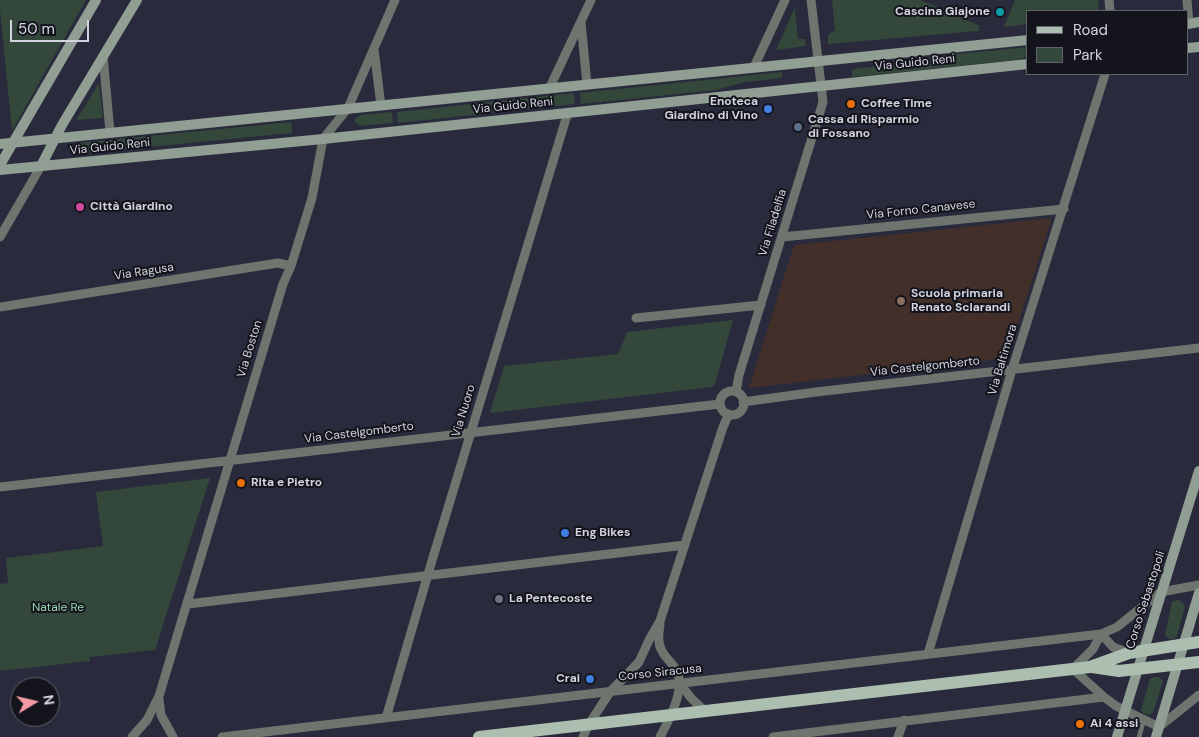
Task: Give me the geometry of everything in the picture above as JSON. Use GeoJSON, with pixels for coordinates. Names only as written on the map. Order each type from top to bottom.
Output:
{"type":"FeatureCollection","features":[{"type":"Feature","properties":{"kind":"main road"},"geometry":{"type":"LineString","coordinates":[[0,164],[96,0]]}},
{"type":"Feature","properties":{"kind":"main road"},"geometry":{"type":"LineString","coordinates":[[41,166],[55,138],[137,0]]}},
{"type":"Feature","properties":{"kind":"main road","name":"Via Guido Reni"},"geometry":{"type":"LineString","coordinates":[[0,144],[1026,40]]}},
{"type":"Feature","properties":{"kind":"main road","name":"Via Guido Reni"},"geometry":{"type":"LineString","coordinates":[[0,170],[323,139],[1026,64]]}},
{"type":"Feature","properties":{"kind":"main road","name":"Corso Sebastopoli"},"geometry":{"type":"LineString","coordinates":[[1117,737],[1199,471]]}},
{"type":"Feature","properties":{"kind":"main road"},"geometry":{"type":"LineString","coordinates":[[1158,732],[1199,593]]}},
{"type":"Feature","properties":{"kind":"main road"},"geometry":{"type":"LineString","coordinates":[[479,737],[1090,667],[1129,653],[1199,642]]}},
{"type":"Feature","properties":{"kind":"main road"},"geometry":{"type":"LineString","coordinates":[[1090,667],[1119,671],[1199,662]]}},
{"type":"Feature","properties":{"kind":"street","name":"Via Boston"},"geometry":{"type":"LineString","coordinates":[[132,737],[147,720],[159,696],[283,284],[291,266],[312,198],[323,139],[348,108],[395,0]]}},
{"type":"Feature","properties":{"kind":"street"},"geometry":{"type":"LineString","coordinates":[[549,89],[590,0]]}},
{"type":"Feature","properties":{"kind":"street"},"geometry":{"type":"LineString","coordinates":[[754,68],[785,0]]}},
{"type":"Feature","properties":{"kind":"street","name":"Via Filadelfia"},"geometry":{"type":"LineString","coordinates":[[736,392],[739,375],[822,108],[822,86],[811,0]]}},
{"type":"Feature","properties":{"kind":"street"},"geometry":{"type":"LineString","coordinates":[[1187,0],[1192,23]]}},
{"type":"Feature","properties":{"kind":"street"},"geometry":{"type":"LineString","coordinates":[[581,21],[587,85]]}},
{"type":"Feature","properties":{"kind":"street"},"geometry":{"type":"LineString","coordinates":[[374,48],[381,106]]}},
{"type":"Feature","properties":{"kind":"street"},"geometry":{"type":"LineString","coordinates":[[103,56],[110,132]]}},
{"type":"Feature","properties":{"kind":"street","name":"Via Baltimora"},"geometry":{"type":"LineString","coordinates":[[928,654],[1012,370],[1105,75]]}},
{"type":"Feature","properties":{"kind":"street","name":"Via Nuoro"},"geometry":{"type":"LineString","coordinates":[[386,718],[427,576],[568,112]]}},
{"type":"Feature","properties":{"kind":"street"},"geometry":{"type":"LineString","coordinates":[[0,237],[41,166]]}},
{"type":"Feature","properties":{"kind":"street","name":"Via Forno Canavese"},"geometry":{"type":"LineString","coordinates":[[782,237],[1064,208]]}},
{"type":"Feature","properties":{"kind":"street","name":"Via Ragusa"},"geometry":{"type":"LineString","coordinates":[[0,307],[278,263],[291,266]]}},
{"type":"Feature","properties":{"kind":"street"},"geometry":{"type":"LineString","coordinates":[[636,318],[761,306]]}},
{"type":"Feature","properties":{"kind":"street","name":"Via Castelgomberto"},"geometry":{"type":"LineString","coordinates":[[744,402],[1199,348]]}},
{"type":"Feature","properties":{"kind":"street"},"geometry":{"type":"LineString","coordinates":[[736,392],[742,397],[744,402],[740,411],[735,414],[729,414],[722,410],[720,404],[721,399],[726,393],[736,392]]}},
{"type":"Feature","properties":{"kind":"street","name":"Via Castelgomberto"},"geometry":{"type":"LineString","coordinates":[[0,487],[720,404]]}},
{"type":"Feature","properties":{"kind":"street"},"geometry":{"type":"LineString","coordinates":[[583,737],[588,724],[610,692],[639,662],[660,621],[723,427],[729,414]]}},
{"type":"Feature","properties":{"kind":"street"},"geometry":{"type":"LineString","coordinates":[[188,604],[685,545]]}},
{"type":"Feature","properties":{"kind":"street","name":"Corso Siracusa"},"geometry":{"type":"LineString","coordinates":[[222,737],[1101,634],[1117,627],[1161,592],[1199,585]]}},
{"type":"Feature","properties":{"kind":"street"},"geometry":{"type":"LineString","coordinates":[[660,621],[661,651],[678,673],[680,684],[672,715],[660,737]]}},
{"type":"Feature","properties":{"kind":"street"},"geometry":{"type":"LineString","coordinates":[[1101,634],[1113,647],[1129,653]]}},
{"type":"Feature","properties":{"kind":"street","name":"Corso Siracusa"},"geometry":{"type":"LineString","coordinates":[[1073,669],[1093,648],[1101,634]]}},
{"type":"Feature","properties":{"kind":"street"},"geometry":{"type":"LineString","coordinates":[[1073,669],[1104,697],[1125,711],[1144,720],[1158,732],[1199,695]]}},
{"type":"Feature","properties":{"kind":"street"},"geometry":{"type":"LineString","coordinates":[[680,684],[705,711]]}},
{"type":"Feature","properties":{"kind":"street","name":"Via Boston"},"geometry":{"type":"LineString","coordinates":[[159,696],[161,715],[173,737]]}},
{"type":"Feature","properties":{"kind":"street"},"geometry":{"type":"LineString","coordinates":[[773,737],[1104,697]]}},
{"type":"Feature","properties":{"kind":"street"},"geometry":{"type":"LineString","coordinates":[[898,737],[904,720]]}},
{"type":"Feature","properties":{"kind":"lane"},"geometry":{"type":"LineString","coordinates":[[1139,737],[1144,720]]}},
{"type":"Feature","properties":{"kind":"shaded area","name":"Scuola primaria Renato Sclarandi"},"geometry":{"type":"Polygon","coordinates":[[[1052,218],[1007,358],[749,388],[794,245],[1052,218]]]}},
{"type":"Feature","properties":{"kind":"green space"},"geometry":{"type":"Polygon","coordinates":[[[0,0],[86,0],[12,131],[0,10],[0,0]]]}},
{"type":"Feature","properties":{"kind":"green space"},"geometry":{"type":"Polygon","coordinates":[[[832,0],[921,0],[980,26],[978,31],[828,44],[828,35],[835,30],[832,0]]]}},
{"type":"Feature","properties":{"kind":"green space"},"geometry":{"type":"Polygon","coordinates":[[[1015,0],[1098,0],[1099,10],[1026,10],[1026,24],[1004,27],[1015,0]]]}},
{"type":"Feature","properties":{"kind":"green space"},"geometry":{"type":"Polygon","coordinates":[[[795,7],[798,39],[805,39],[806,46],[776,50],[795,7]]]}},
{"type":"Feature","properties":{"kind":"green space"},"geometry":{"type":"Polygon","coordinates":[[[1026,47],[1026,57],[1017,60],[852,77],[852,69],[910,63],[937,56],[1026,47]]]}},
{"type":"Feature","properties":{"kind":"green space"},"geometry":{"type":"Polygon","coordinates":[[[782,72],[782,78],[745,82],[716,90],[581,104],[580,93],[782,72]]]}},
{"type":"Feature","properties":{"kind":"green space"},"geometry":{"type":"Polygon","coordinates":[[[99,83],[103,118],[76,120],[99,83]]]}},
{"type":"Feature","properties":{"kind":"green space"},"geometry":{"type":"Polygon","coordinates":[[[574,93],[575,104],[398,123],[397,112],[574,93]]]}},
{"type":"Feature","properties":{"kind":"green space"},"geometry":{"type":"Polygon","coordinates":[[[392,112],[393,123],[361,126],[355,122],[355,119],[360,115],[392,112]]]}},
{"type":"Feature","properties":{"kind":"green space"},"geometry":{"type":"Polygon","coordinates":[[[291,122],[292,133],[79,154],[79,143],[291,122]]]}},
{"type":"Feature","properties":{"kind":"green space"},"geometry":{"type":"Polygon","coordinates":[[[733,320],[715,384],[712,387],[490,413],[504,366],[618,354],[627,332],[733,320]]]}},
{"type":"Feature","properties":{"kind":"green space","name":"Natale Re"},"geometry":{"type":"Polygon","coordinates":[[[210,478],[155,650],[90,657],[90,661],[0,671],[0,584],[8,583],[6,558],[103,546],[96,492],[210,478]]]}},
{"type":"Feature","properties":{"kind":"green space"},"geometry":{"type":"Polygon","coordinates":[[[1181,601],[1185,606],[1177,636],[1172,640],[1165,635],[1172,602],[1181,601]]]}},
{"type":"Feature","properties":{"kind":"green space"},"geometry":{"type":"Polygon","coordinates":[[[1159,677],[1163,681],[1153,713],[1149,715],[1144,714],[1141,710],[1150,679],[1159,677]]]}},
{"type":"Feature","properties":{"kind":"place","name":"Cascina Giajone"},"geometry":{"type":"Point","coordinates":[1000,12]}},
{"type":"Feature","properties":{"kind":"place","name":"Coffee Time"},"geometry":{"type":"Point","coordinates":[851,104]}},
{"type":"Feature","properties":{"kind":"place","name":"Enoteca Giardino di Vino"},"geometry":{"type":"Point","coordinates":[768,109]}},
{"type":"Feature","properties":{"kind":"place","name":"Cassa di Risparmio di Fossano"},"geometry":{"type":"Point","coordinates":[798,127]}},
{"type":"Feature","properties":{"kind":"place","name":"Città Giardino"},"geometry":{"type":"Point","coordinates":[80,207]}},
{"type":"Feature","properties":{"kind":"place","name":"Scuola primaria Renato Sclarandi"},"geometry":{"type":"Point","coordinates":[901,301]}},
{"type":"Feature","properties":{"kind":"place","name":"Rita e Pietro"},"geometry":{"type":"Point","coordinates":[241,483]}},
{"type":"Feature","properties":{"kind":"place","name":"Eng Bikes"},"geometry":{"type":"Point","coordinates":[565,533]}},
{"type":"Feature","properties":{"kind":"place","name":"La Pentecoste"},"geometry":{"type":"Point","coordinates":[499,599]}},
{"type":"Feature","properties":{"kind":"place","name":"Crai"},"geometry":{"type":"Point","coordinates":[590,679]}},
{"type":"Feature","properties":{"kind":"place","name":"Ai 4 assi"},"geometry":{"type":"Point","coordinates":[1080,724]}}]}
